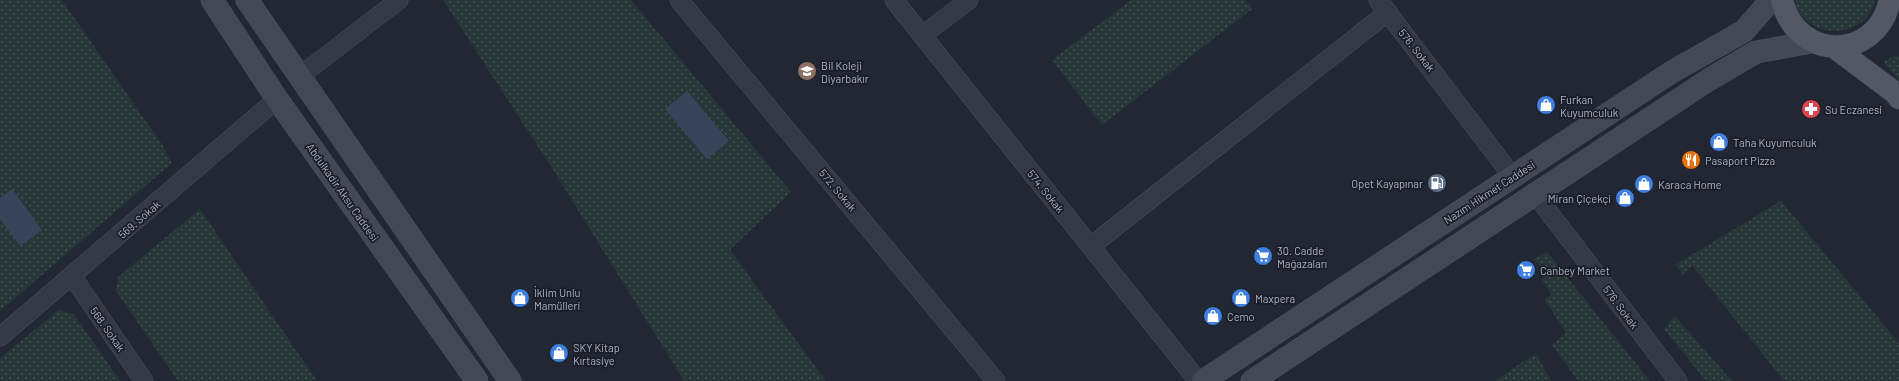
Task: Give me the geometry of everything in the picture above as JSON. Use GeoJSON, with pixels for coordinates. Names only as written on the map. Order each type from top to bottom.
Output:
{"type":"FeatureCollection","features":[{"type":"Feature","properties":{"kind":"main road","name":"Abdulkadir Aksu Caddesi"},"geometry":{"type":"LineString","coordinates":[[212,0],[277,99],[477,381]]}},
{"type":"Feature","properties":{"kind":"main road"},"geometry":{"type":"LineString","coordinates":[[247,0],[510,381]]}},
{"type":"Feature","properties":{"kind":"main road","name":"Nazım Hikmet Caddesi"},"geometry":{"type":"LineString","coordinates":[[1203,381],[1670,73],[1744,31],[1771,0]]}},
{"type":"Feature","properties":{"kind":"main road"},"geometry":{"type":"LineString","coordinates":[[1782,0],[1788,20],[1803,36],[1812,42],[1834,47],[1854,44],[1872,33],[1884,17],[1890,0]]}},
{"type":"Feature","properties":{"kind":"main road"},"geometry":{"type":"LineString","coordinates":[[1890,0],[1899,14]]}},
{"type":"Feature","properties":{"kind":"main road"},"geometry":{"type":"LineString","coordinates":[[1252,381],[1710,79],[1756,52],[1812,42]]}},
{"type":"Feature","properties":{"kind":"main road"},"geometry":{"type":"LineString","coordinates":[[1834,47],[1894,92],[1899,98]]}},
{"type":"Feature","properties":{"kind":"street"},"geometry":{"type":"LineString","coordinates":[[300,76],[398,0]]}},
{"type":"Feature","properties":{"kind":"street","name":"572. Sokak"},"geometry":{"type":"LineString","coordinates":[[680,0],[996,381]]}},
{"type":"Feature","properties":{"kind":"street","name":"574. Sokak"},"geometry":{"type":"LineString","coordinates":[[894,0],[1198,381]]}},
{"type":"Feature","properties":{"kind":"street"},"geometry":{"type":"LineString","coordinates":[[923,35],[969,0]]}},
{"type":"Feature","properties":{"kind":"street"},"geometry":{"type":"LineString","coordinates":[[1091,246],[1383,6]]}},
{"type":"Feature","properties":{"kind":"street","name":"576. Sokak"},"geometry":{"type":"LineString","coordinates":[[1383,6],[1514,177]]}},
{"type":"Feature","properties":{"kind":"street","name":"569. Sokak"},"geometry":{"type":"LineString","coordinates":[[0,337],[277,99]]}},
{"type":"Feature","properties":{"kind":"street","name":"576. Sokak"},"geometry":{"type":"LineString","coordinates":[[1535,194],[1678,381]]}},
{"type":"Feature","properties":{"kind":"street","name":"568. Sokak"},"geometry":{"type":"LineString","coordinates":[[72,276],[144,381]]}},
{"type":"Feature","properties":{"kind":"shaded area"},"geometry":{"type":"Polygon","coordinates":[[[0,0],[62,0],[163,146],[172,163],[0,311],[0,0]]]}},
{"type":"Feature","properties":{"kind":"shaded area"},"geometry":{"type":"Polygon","coordinates":[[[443,0],[631,0],[791,192],[730,250],[826,381],[684,381],[552,168],[443,0]]]}},
{"type":"Feature","properties":{"kind":"shaded area"},"geometry":{"type":"Polygon","coordinates":[[[1131,0],[1246,0],[1252,9],[1102,125],[1052,60],[1131,0]]]}},
{"type":"Feature","properties":{"kind":"shaded area"},"geometry":{"type":"Polygon","coordinates":[[[1795,0],[1875,0],[1870,13],[1860,23],[1848,29],[1835,31],[1821,29],[1809,23],[1800,13],[1795,0]]]}},
{"type":"Feature","properties":{"kind":"shaded area"},"geometry":{"type":"Polygon","coordinates":[[[1896,55],[1899,59],[1899,80],[1883,62],[1896,55]]]}},
{"type":"Feature","properties":{"kind":"shaded area"},"geometry":{"type":"Polygon","coordinates":[[[1781,201],[1899,343],[1899,381],[1784,381],[1692,265],[1683,275],[1675,265],[1781,201]]]}},
{"type":"Feature","properties":{"kind":"shaded area"},"geometry":{"type":"Polygon","coordinates":[[[200,209],[317,381],[178,381],[116,291],[118,277],[200,209]]]}},
{"type":"Feature","properties":{"kind":"shaded area"},"geometry":{"type":"Polygon","coordinates":[[[1547,252],[1650,381],[1578,381],[1552,345],[1566,333],[1545,300],[1551,294],[1542,280],[1546,274],[1534,259],[1547,252]]]}},
{"type":"Feature","properties":{"kind":"shaded area"},"geometry":{"type":"Polygon","coordinates":[[[59,310],[74,314],[120,381],[0,381],[0,358],[59,310]]]}},
{"type":"Feature","properties":{"kind":"shaded area"},"geometry":{"type":"Polygon","coordinates":[[[1675,316],[1732,381],[1706,381],[1664,329],[1675,316]]]}},
{"type":"Feature","properties":{"kind":"shaded area"},"geometry":{"type":"Polygon","coordinates":[[[1536,353],[1551,381],[1495,381],[1536,353]]]}},
{"type":"Feature","properties":{"kind":"water"},"geometry":{"type":"Polygon","coordinates":[[[687,91],[729,141],[707,159],[665,109],[687,91]]]}},
{"type":"Feature","properties":{"kind":"water"},"geometry":{"type":"Polygon","coordinates":[[[12,189],[42,230],[20,246],[0,219],[0,198],[12,189]]]}},
{"type":"Feature","properties":{"kind":"place","name":"Bil Koleji Diyarbakır"},"geometry":{"type":"Point","coordinates":[807,71]}},
{"type":"Feature","properties":{"kind":"place","name":"Furkan Kuyumculuk"},"geometry":{"type":"Point","coordinates":[1546,105]}},
{"type":"Feature","properties":{"kind":"place","name":"Su Eczanesi"},"geometry":{"type":"Point","coordinates":[1811,109]}},
{"type":"Feature","properties":{"kind":"place","name":"Taha Kuyumculuk"},"geometry":{"type":"Point","coordinates":[1719,142]}},
{"type":"Feature","properties":{"kind":"place","name":"Pasaport Pizza"},"geometry":{"type":"Point","coordinates":[1691,160]}},
{"type":"Feature","properties":{"kind":"place","name":"Opet Kayapınar"},"geometry":{"type":"Point","coordinates":[1437,183]}},
{"type":"Feature","properties":{"kind":"place","name":"Karaca Home"},"geometry":{"type":"Point","coordinates":[1644,184]}},
{"type":"Feature","properties":{"kind":"place","name":"Miran Çiçekçi"},"geometry":{"type":"Point","coordinates":[1625,198]}},
{"type":"Feature","properties":{"kind":"place","name":"30. Cadde Mağazaları"},"geometry":{"type":"Point","coordinates":[1263,256]}},
{"type":"Feature","properties":{"kind":"place","name":"Canbey Market"},"geometry":{"type":"Point","coordinates":[1526,270]}},
{"type":"Feature","properties":{"kind":"place","name":"İklim Unlu Mamülleri"},"geometry":{"type":"Point","coordinates":[520,298]}},
{"type":"Feature","properties":{"kind":"place","name":"Maxpera"},"geometry":{"type":"Point","coordinates":[1241,298]}},
{"type":"Feature","properties":{"kind":"place","name":"Cemo"},"geometry":{"type":"Point","coordinates":[1213,316]}},
{"type":"Feature","properties":{"kind":"place","name":"SKY Kitap Kırtasiye"},"geometry":{"type":"Point","coordinates":[559,353]}}]}
